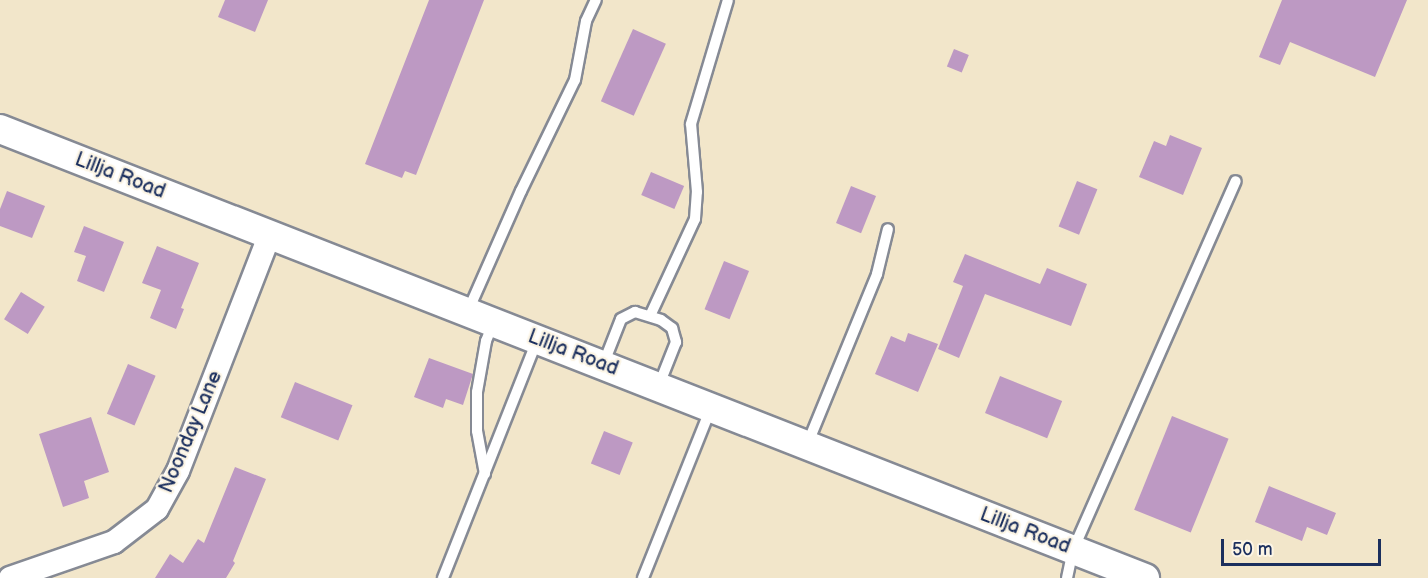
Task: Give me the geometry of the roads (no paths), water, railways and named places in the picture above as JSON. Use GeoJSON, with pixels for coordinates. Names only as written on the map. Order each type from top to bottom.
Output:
{"type":"FeatureCollection","features":[{"type":"Feature","properties":{"kind":"street","name":"Lillja Road"},"geometry":{"type":"LineString","coordinates":[[0,129],[1145,578]]}},
{"type":"Feature","properties":{"kind":"street","name":"Noonday Lane"},"geometry":{"type":"LineString","coordinates":[[18,577],[114,542],[157,509],[178,471],[270,234]]}},
{"type":"Feature","properties":{"kind":"lane"},"geometry":{"type":"LineString","coordinates":[[468,312],[520,191],[575,80],[586,21],[596,0]]}},
{"type":"Feature","properties":{"kind":"lane"},"geometry":{"type":"LineString","coordinates":[[650,316],[695,219],[697,192],[691,124],[728,0]]}},
{"type":"Feature","properties":{"kind":"lane"},"geometry":{"type":"LineString","coordinates":[[1067,578],[1073,550],[1236,181]]}},
{"type":"Feature","properties":{"kind":"lane"},"geometry":{"type":"LineString","coordinates":[[807,445],[877,274],[888,229]]}},
{"type":"Feature","properties":{"kind":"lane"},"geometry":{"type":"LineString","coordinates":[[603,365],[621,318],[635,312],[650,316],[672,328],[676,342],[658,387]]}},
{"type":"Feature","properties":{"kind":"lane"},"geometry":{"type":"LineString","coordinates":[[485,474],[477,431],[477,392],[486,341],[494,322]]}},
{"type":"Feature","properties":{"kind":"lane"},"geometry":{"type":"LineString","coordinates":[[443,578],[538,339]]}},
{"type":"Feature","properties":{"kind":"lane"},"geometry":{"type":"LineString","coordinates":[[643,578],[711,407]]}}]}
